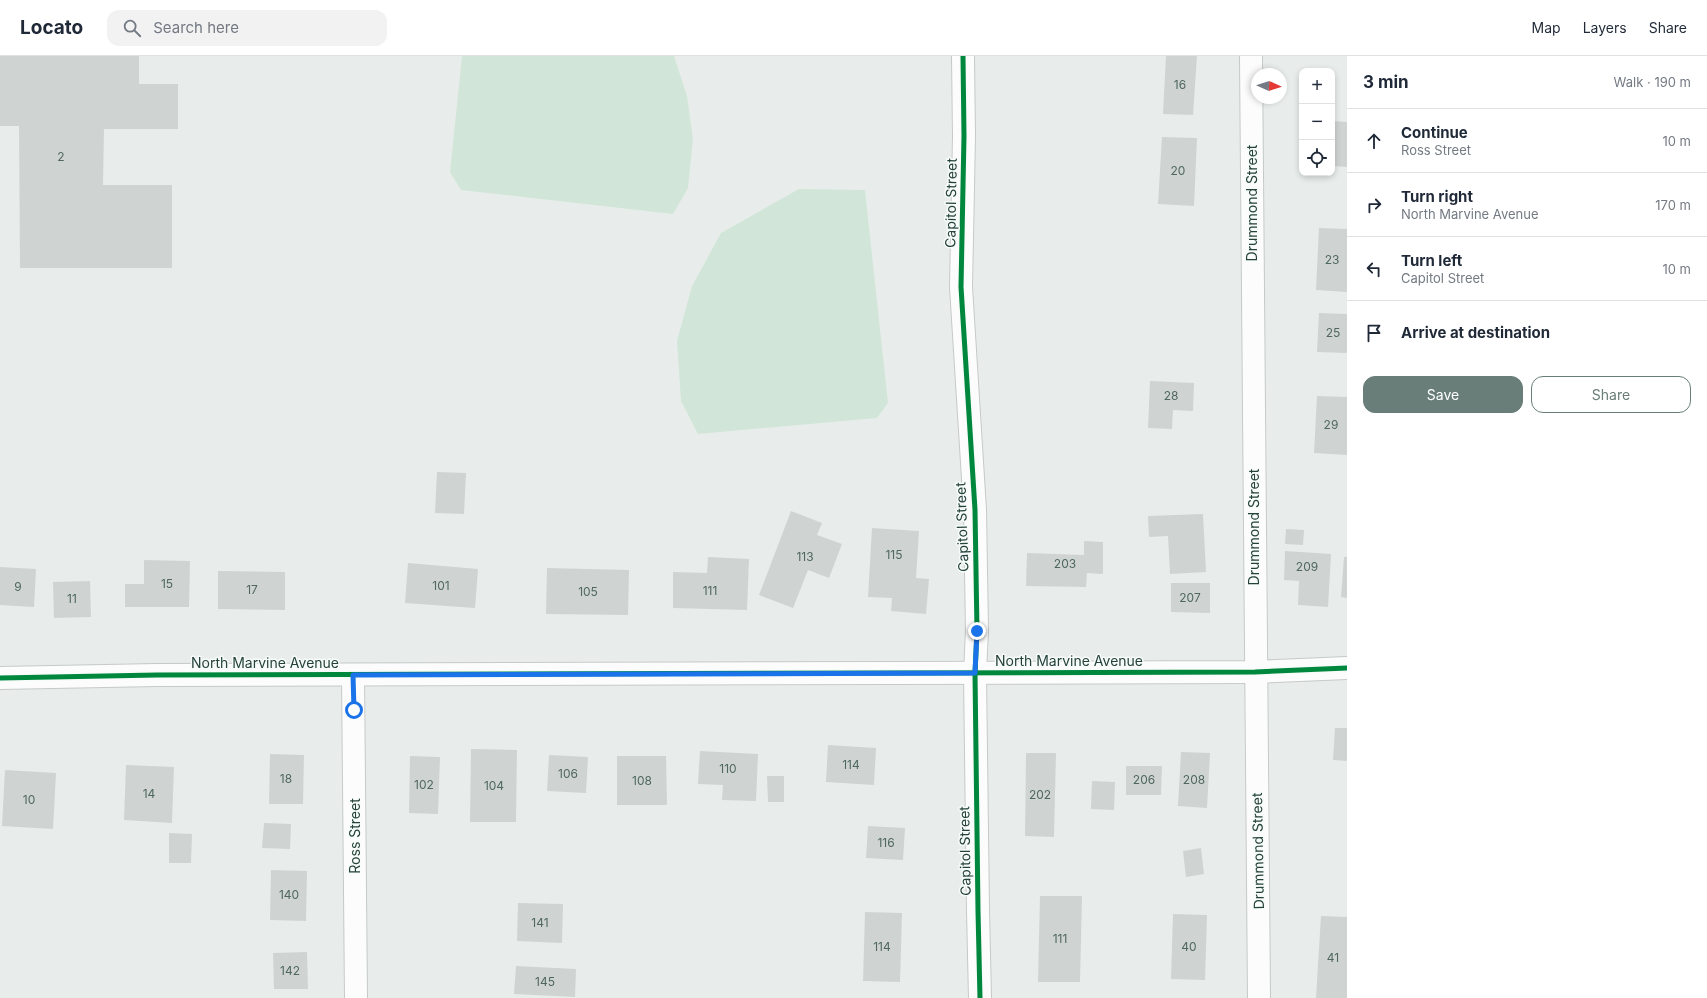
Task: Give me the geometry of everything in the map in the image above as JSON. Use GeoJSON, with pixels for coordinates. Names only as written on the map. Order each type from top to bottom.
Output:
{"type":"FeatureCollection","features":[{"type":"Feature","properties":{"kind":"street","name":"Capitol Street"},"geometry":{"type":"LineString","coordinates":[[963,56],[964,136],[961,287],[975,510],[977,631],[975,673],[980,998]]}},
{"type":"Feature","properties":{"kind":"street","name":"Drummond Street"},"geometry":{"type":"LineString","coordinates":[[1251,56],[1255,672],[1259,998]]}},
{"type":"Feature","properties":{"kind":"street","name":"North Marvine Avenue"},"geometry":{"type":"LineString","coordinates":[[0,678],[157,675],[1255,672],[1347,668]]}},
{"type":"Feature","properties":{"kind":"street","name":"Ross Street"},"geometry":{"type":"LineString","coordinates":[[353,675],[356,998]]}},
{"type":"Feature","properties":{"kind":"green space"},"geometry":{"type":"Polygon","coordinates":[[[462,56],[674,56],[687,96],[693,139],[688,188],[673,214],[461,190],[450,172],[462,56]]]}},
{"type":"Feature","properties":{"kind":"green space"},"geometry":{"type":"Polygon","coordinates":[[[799,189],[865,190],[888,403],[877,418],[698,434],[681,401],[677,341],[692,286],[721,233],[799,189]]]}},
{"type":"Feature","properties":{"kind":"building"},"geometry":{"type":"Polygon","coordinates":[[[0,56],[139,56],[139,84],[178,84],[178,129],[104,129],[103,185],[172,185],[172,268],[20,268],[19,126],[0,126],[0,56]]]}},
{"type":"Feature","properties":{"kind":"building"},"geometry":{"type":"Polygon","coordinates":[[[1166,56],[1197,56],[1193,115],[1163,114],[1166,56]]]}},
{"type":"Feature","properties":{"kind":"building"},"geometry":{"type":"Polygon","coordinates":[[[1335,121],[1347,122],[1347,167],[1335,166],[1335,121]]]}},
{"type":"Feature","properties":{"kind":"building"},"geometry":{"type":"Polygon","coordinates":[[[1162,137],[1197,138],[1194,206],[1158,204],[1162,137]]]}},
{"type":"Feature","properties":{"kind":"building"},"geometry":{"type":"Polygon","coordinates":[[[1319,228],[1347,229],[1347,292],[1316,290],[1319,228]]]}},
{"type":"Feature","properties":{"kind":"building"},"geometry":{"type":"Polygon","coordinates":[[[1319,313],[1347,314],[1347,353],[1317,352],[1319,313]]]}},
{"type":"Feature","properties":{"kind":"building"},"geometry":{"type":"Polygon","coordinates":[[[1150,381],[1194,383],[1193,411],[1173,410],[1172,429],[1148,428],[1150,381]]]}},
{"type":"Feature","properties":{"kind":"building"},"geometry":{"type":"Polygon","coordinates":[[[1317,396],[1347,397],[1347,455],[1314,453],[1317,396]]]}},
{"type":"Feature","properties":{"kind":"building"},"geometry":{"type":"Polygon","coordinates":[[[437,472],[466,473],[464,514],[435,513],[437,472]]]}},
{"type":"Feature","properties":{"kind":"building"},"geometry":{"type":"Polygon","coordinates":[[[791,511],[822,523],[817,535],[842,544],[829,578],[808,570],[793,608],[759,595],[791,511]]]}},
{"type":"Feature","properties":{"kind":"building"},"geometry":{"type":"Polygon","coordinates":[[[1203,514],[1206,572],[1170,574],[1168,536],[1149,537],[1148,516],[1203,514]]]}},
{"type":"Feature","properties":{"kind":"building"},"geometry":{"type":"Polygon","coordinates":[[[872,528],[919,531],[916,578],[929,579],[926,614],[891,611],[892,598],[868,597],[872,528]]]}},
{"type":"Feature","properties":{"kind":"building"},"geometry":{"type":"Polygon","coordinates":[[[1286,529],[1304,530],[1303,545],[1285,544],[1286,529]]]}},
{"type":"Feature","properties":{"kind":"building"},"geometry":{"type":"Polygon","coordinates":[[[1084,541],[1103,542],[1103,574],[1087,573],[1086,587],[1026,586],[1027,553],[1084,555],[1084,541]]]}},
{"type":"Feature","properties":{"kind":"building"},"geometry":{"type":"Polygon","coordinates":[[[1285,551],[1331,554],[1328,607],[1298,605],[1299,581],[1284,580],[1285,551]]]}},
{"type":"Feature","properties":{"kind":"building"},"geometry":{"type":"Polygon","coordinates":[[[708,557],[749,559],[747,610],[673,608],[673,572],[707,573],[708,557]]]}},
{"type":"Feature","properties":{"kind":"building"},"geometry":{"type":"Polygon","coordinates":[[[1344,557],[1347,557],[1347,598],[1341,597],[1344,557]]]}},
{"type":"Feature","properties":{"kind":"building"},"geometry":{"type":"Polygon","coordinates":[[[144,560],[190,561],[189,607],[125,607],[125,584],[144,584],[144,560]]]}},
{"type":"Feature","properties":{"kind":"building"},"geometry":{"type":"Polygon","coordinates":[[[408,563],[478,569],[475,608],[405,603],[408,563]]]}},
{"type":"Feature","properties":{"kind":"building"},"geometry":{"type":"Polygon","coordinates":[[[0,567],[36,569],[34,607],[0,605],[0,567]]]}},
{"type":"Feature","properties":{"kind":"building"},"geometry":{"type":"Polygon","coordinates":[[[547,568],[629,570],[628,615],[546,614],[547,568]]]}},
{"type":"Feature","properties":{"kind":"building"},"geometry":{"type":"Polygon","coordinates":[[[218,571],[285,572],[285,610],[218,609],[218,571]]]}},
{"type":"Feature","properties":{"kind":"building"},"geometry":{"type":"Polygon","coordinates":[[[90,581],[91,617],[54,618],[53,582],[90,581]]]}},
{"type":"Feature","properties":{"kind":"building"},"geometry":{"type":"Polygon","coordinates":[[[1171,583],[1210,583],[1210,613],[1171,612],[1171,583]]]}},
{"type":"Feature","properties":{"kind":"building"},"geometry":{"type":"Polygon","coordinates":[[[1335,728],[1347,728],[1347,761],[1333,760],[1335,728]]]}},
{"type":"Feature","properties":{"kind":"building"},"geometry":{"type":"Polygon","coordinates":[[[828,745],[876,748],[874,785],[826,782],[828,745]]]}},
{"type":"Feature","properties":{"kind":"building"},"geometry":{"type":"Polygon","coordinates":[[[471,749],[517,750],[516,822],[470,822],[471,749]]]}},
{"type":"Feature","properties":{"kind":"building"},"geometry":{"type":"Polygon","coordinates":[[[700,751],[758,754],[756,801],[722,800],[723,785],[698,784],[700,751]]]}},
{"type":"Feature","properties":{"kind":"building"},"geometry":{"type":"Polygon","coordinates":[[[1181,752],[1210,753],[1207,808],[1178,806],[1181,752]]]}},
{"type":"Feature","properties":{"kind":"building"},"geometry":{"type":"Polygon","coordinates":[[[1026,753],[1056,753],[1054,837],[1025,836],[1026,753]]]}},
{"type":"Feature","properties":{"kind":"building"},"geometry":{"type":"Polygon","coordinates":[[[270,754],[304,755],[303,804],[269,804],[270,754]]]}},
{"type":"Feature","properties":{"kind":"building"},"geometry":{"type":"Polygon","coordinates":[[[549,755],[588,757],[586,793],[547,791],[549,755]]]}},
{"type":"Feature","properties":{"kind":"building"},"geometry":{"type":"Polygon","coordinates":[[[410,756],[440,757],[438,814],[409,813],[410,756]]]}},
{"type":"Feature","properties":{"kind":"building"},"geometry":{"type":"Polygon","coordinates":[[[617,756],[666,756],[667,805],[617,805],[617,756]]]}},
{"type":"Feature","properties":{"kind":"building"},"geometry":{"type":"Polygon","coordinates":[[[126,765],[174,767],[172,823],[124,820],[126,765]]]}},
{"type":"Feature","properties":{"kind":"building"},"geometry":{"type":"Polygon","coordinates":[[[1126,766],[1162,766],[1161,795],[1126,795],[1126,766]]]}},
{"type":"Feature","properties":{"kind":"building"},"geometry":{"type":"Polygon","coordinates":[[[5,770],[56,773],[53,829],[2,826],[5,770]]]}},
{"type":"Feature","properties":{"kind":"building"},"geometry":{"type":"Polygon","coordinates":[[[767,776],[784,776],[784,802],[768,802],[767,776]]]}},
{"type":"Feature","properties":{"kind":"building"},"geometry":{"type":"Polygon","coordinates":[[[1092,781],[1115,782],[1114,810],[1091,809],[1092,781]]]}},
{"type":"Feature","properties":{"kind":"building"},"geometry":{"type":"Polygon","coordinates":[[[264,823],[291,824],[290,849],[262,848],[264,823]]]}},
{"type":"Feature","properties":{"kind":"building"},"geometry":{"type":"Polygon","coordinates":[[[868,826],[905,828],[903,860],[866,858],[868,826]]]}},
{"type":"Feature","properties":{"kind":"building"},"geometry":{"type":"Polygon","coordinates":[[[169,833],[192,834],[191,863],[169,863],[169,833]]]}},
{"type":"Feature","properties":{"kind":"building"},"geometry":{"type":"Polygon","coordinates":[[[1201,848],[1204,874],[1186,877],[1183,851],[1201,848]]]}},
{"type":"Feature","properties":{"kind":"building"},"geometry":{"type":"Polygon","coordinates":[[[271,870],[307,871],[306,921],[270,920],[271,870]]]}},
{"type":"Feature","properties":{"kind":"building"},"geometry":{"type":"Polygon","coordinates":[[[1040,896],[1082,896],[1080,982],[1038,982],[1040,896]]]}},
{"type":"Feature","properties":{"kind":"building"},"geometry":{"type":"Polygon","coordinates":[[[518,903],[563,904],[562,943],[517,941],[518,903]]]}},
{"type":"Feature","properties":{"kind":"building"},"geometry":{"type":"Polygon","coordinates":[[[865,912],[902,913],[900,982],[863,981],[865,912]]]}},
{"type":"Feature","properties":{"kind":"building"},"geometry":{"type":"Polygon","coordinates":[[[1173,914],[1207,915],[1205,980],[1171,979],[1173,914]]]}},
{"type":"Feature","properties":{"kind":"building"},"geometry":{"type":"Polygon","coordinates":[[[1321,916],[1347,917],[1347,998],[1316,998],[1321,916]]]}},
{"type":"Feature","properties":{"kind":"building"},"geometry":{"type":"Polygon","coordinates":[[[307,952],[308,989],[274,989],[273,953],[307,952]]]}},
{"type":"Feature","properties":{"kind":"building"},"geometry":{"type":"Polygon","coordinates":[[[516,966],[576,969],[575,997],[514,994],[516,966]]]}},
{"type":"Feature","properties":{"kind":"cycle path"},"geometry":{"type":"LineString","coordinates":[[963,56],[964,136],[961,287],[975,510],[977,631],[975,673],[980,998]]}},
{"type":"Feature","properties":{"kind":"cycle path"},"geometry":{"type":"LineString","coordinates":[[0,678],[157,675],[1255,672],[1347,668]]}},
{"type":"Feature","properties":{"kind":"route"},"geometry":{"type":"LineString","coordinates":[[354,710],[353,675],[975,673],[977,631]]}}]}
